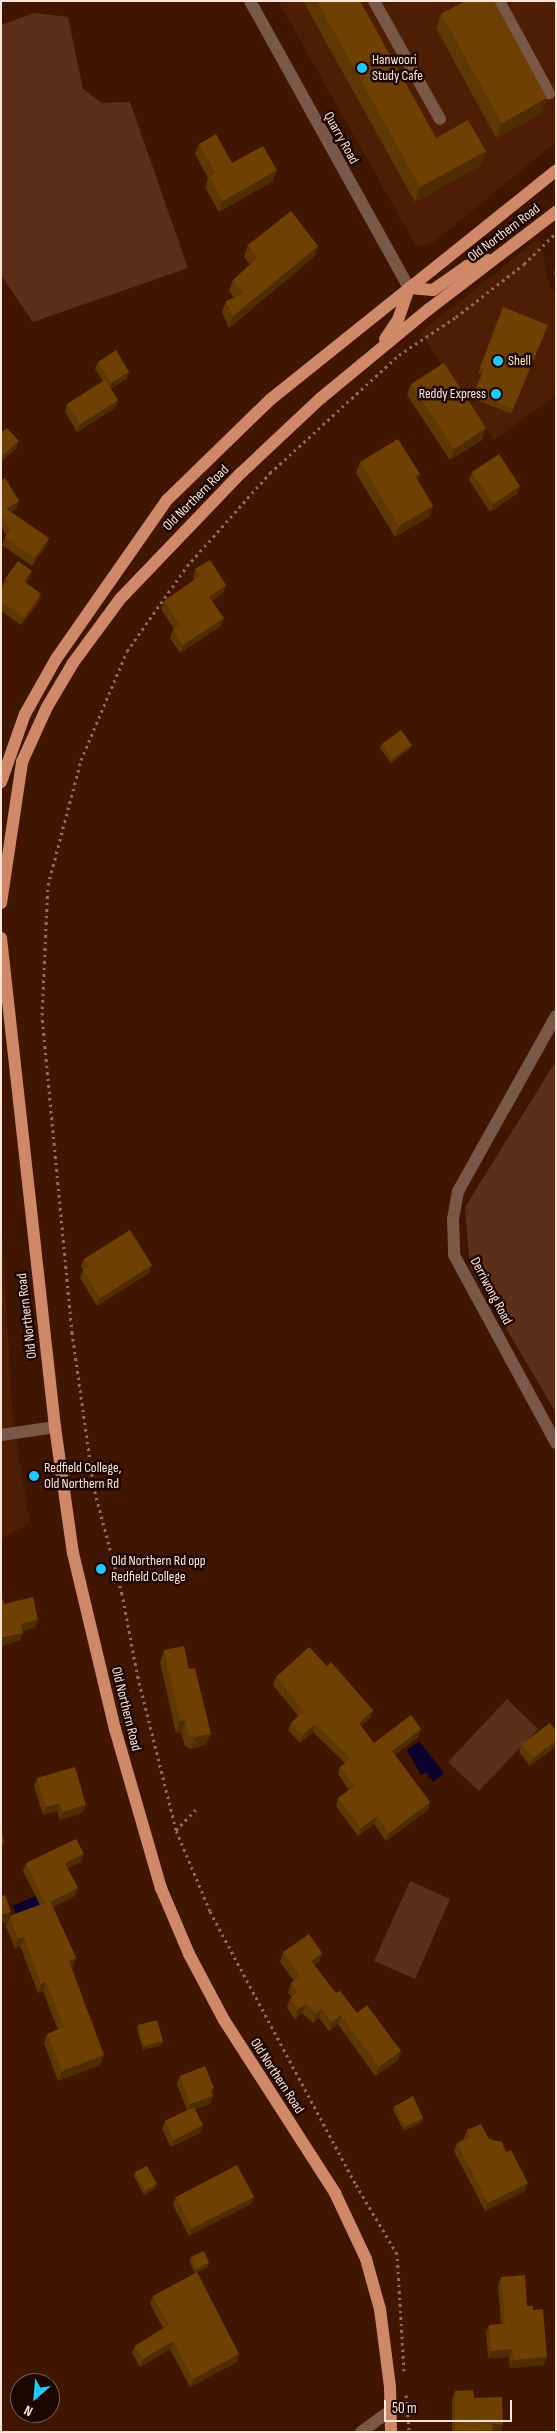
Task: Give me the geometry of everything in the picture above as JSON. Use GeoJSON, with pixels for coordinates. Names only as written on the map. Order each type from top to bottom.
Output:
{"type":"FeatureCollection","features":[{"type":"Feature","properties":{"kind":"main road","name":"Old Northern Road"},"geometry":{"type":"LineString","coordinates":[[1,782],[25,714],[56,659],[167,500],[202,463],[271,400],[556,171]]}},
{"type":"Feature","properties":{"kind":"main road","name":"Old Northern Road"},"geometry":{"type":"LineString","coordinates":[[1,903],[22,762],[47,707],[73,662],[120,599],[189,526],[314,405],[378,350],[556,212]]}},
{"type":"Feature","properties":{"kind":"main road"},"geometry":{"type":"LineString","coordinates":[[378,350],[398,320],[409,288],[433,290],[467,266],[496,258]]}},
{"type":"Feature","properties":{"kind":"main road","name":"Old Northern Road"},"geometry":{"type":"LineString","coordinates":[[1,938],[55,1427],[75,1563],[115,1729],[161,1888],[190,1954],[220,2013],[335,2193],[366,2259],[380,2309],[392,2432]]}},
{"type":"Feature","properties":{"kind":"street","name":"Quarry Road"},"geometry":{"type":"LineString","coordinates":[[250,1],[409,288]]}},
{"type":"Feature","properties":{"kind":"street"},"geometry":{"type":"LineString","coordinates":[[374,1],[440,119]]}},
{"type":"Feature","properties":{"kind":"street"},"geometry":{"type":"LineString","coordinates":[[499,1],[549,93]]}},
{"type":"Feature","properties":{"kind":"street","name":"Derriwong Road"},"geometry":{"type":"LineString","coordinates":[[556,1016],[458,1191],[452,1219],[454,1256],[556,1443]]}},
{"type":"Feature","properties":{"kind":"street"},"geometry":{"type":"LineString","coordinates":[[1,1435],[55,1427]]}},
{"type":"Feature","properties":{"kind":"street"},"geometry":{"type":"LineString","coordinates":[[361,2432],[391,2410]]}},
{"type":"Feature","properties":{"kind":"path"},"geometry":{"type":"LineString","coordinates":[[405,2375],[397,2254],[256,1999],[210,1911],[176,1830],[138,1678],[122,1594],[94,1488],[72,1333],[42,1015],[48,885],[81,760],[127,651],[187,566],[270,473],[399,355],[456,317],[524,264],[556,233]]}},
{"type":"Feature","properties":{"kind":"path"},"geometry":{"type":"LineString","coordinates":[[176,1830],[196,1808]]}},
{"type":"Feature","properties":{"kind":"path"},"geometry":{"type":"LineString","coordinates":[[406,2393],[409,2432]]}},
{"type":"Feature","properties":{"kind":"shaded area"},"geometry":{"type":"Polygon","coordinates":[[[278,1],[556,1],[556,142],[434,242],[425,247],[415,244],[278,1]]]}},
{"type":"Feature","properties":{"kind":"shaded area"},"geometry":{"type":"Polygon","coordinates":[[[34,13],[68,17],[83,89],[102,103],[130,102],[188,268],[33,322],[1,275],[1,25],[34,13]]]}},
{"type":"Feature","properties":{"kind":"shaded area","name":"Shell"},"geometry":{"type":"Polygon","coordinates":[[[540,238],[549,286],[556,294],[556,390],[551,399],[494,440],[420,333],[540,238]]]}},
{"type":"Feature","properties":{"kind":"shaded area"},"geometry":{"type":"Polygon","coordinates":[[[556,1061],[556,1413],[470,1267],[465,1207],[556,1061]]]}},
{"type":"Feature","properties":{"kind":"shaded area"},"geometry":{"type":"Polygon","coordinates":[[[1,1216],[13,1421],[30,1523],[1,1539],[1,1216]]]}},
{"type":"Feature","properties":{"kind":"shaded area"},"geometry":{"type":"Polygon","coordinates":[[[507,1699],[538,1729],[479,1791],[448,1762],[507,1699]]]}},
{"type":"Feature","properties":{"kind":"shaded area"},"geometry":{"type":"Polygon","coordinates":[[[419,1741],[444,1773],[433,1782],[426,1772],[421,1775],[407,1750],[419,1741]]]}},
{"type":"Feature","properties":{"kind":"shaded area"},"geometry":{"type":"Polygon","coordinates":[[[410,1881],[450,1899],[415,1979],[374,1961],[410,1881]]]}},
{"type":"Feature","properties":{"kind":"shaded area"},"geometry":{"type":"Polygon","coordinates":[[[37,1896],[41,1902],[39,1906],[16,1913],[12,1906],[37,1896]]]}},
{"type":"Feature","properties":{"kind":"building","name":"Hanwoori Study Cafe"},"geometry":{"type":"Polygon","coordinates":[[[317,1],[360,1],[436,138],[468,120],[486,151],[420,187],[317,1]]]}},
{"type":"Feature","properties":{"kind":"building"},"geometry":{"type":"Polygon","coordinates":[[[465,1],[494,1],[547,98],[502,123],[441,14],[465,1]]]}},
{"type":"Feature","properties":{"kind":"building"},"geometry":{"type":"Polygon","coordinates":[[[216,134],[232,163],[263,146],[277,170],[223,201],[209,176],[216,173],[199,144],[216,134]]]}},
{"type":"Feature","properties":{"kind":"building"},"geometry":{"type":"Polygon","coordinates":[[[291,211],[318,246],[233,316],[226,301],[243,294],[233,280],[257,258],[248,245],[291,211]]]}},
{"type":"Feature","properties":{"kind":"building"},"geometry":{"type":"Polygon","coordinates":[[[503,307],[548,325],[513,409],[474,393],[484,369],[480,368],[503,307]]]}},
{"type":"Feature","properties":{"kind":"building"},"geometry":{"type":"Polygon","coordinates":[[[116,350],[129,372],[111,383],[98,362],[116,350]]]}},
{"type":"Feature","properties":{"kind":"building"},"geometry":{"type":"Polygon","coordinates":[[[444,363],[486,428],[454,449],[411,384],[444,363]]]}},
{"type":"Feature","properties":{"kind":"building"},"geometry":{"type":"Polygon","coordinates":[[[105,380],[118,400],[80,424],[67,404],[105,380]]]}},
{"type":"Feature","properties":{"kind":"building"},"geometry":{"type":"Polygon","coordinates":[[[7,428],[19,441],[1,457],[1,433],[7,428]]]}},
{"type":"Feature","properties":{"kind":"building"},"geometry":{"type":"Polygon","coordinates":[[[398,439],[420,474],[415,476],[433,506],[399,526],[360,462],[398,439]]]}},
{"type":"Feature","properties":{"kind":"building"},"geometry":{"type":"Polygon","coordinates":[[[499,454],[520,486],[493,504],[472,472],[499,454]]]}},
{"type":"Feature","properties":{"kind":"building"},"geometry":{"type":"Polygon","coordinates":[[[5,478],[19,501],[6,509],[49,538],[35,558],[5,537],[10,529],[1,514],[1,481],[5,478]]]}},
{"type":"Feature","properties":{"kind":"building"},"geometry":{"type":"Polygon","coordinates":[[[210,560],[226,585],[209,597],[224,618],[183,645],[173,630],[180,625],[164,601],[200,576],[195,569],[210,560]]]}},
{"type":"Feature","properties":{"kind":"building"},"geometry":{"type":"Polygon","coordinates":[[[18,561],[32,571],[24,581],[41,594],[24,618],[1,601],[1,590],[8,581],[5,579],[18,561]]]}},
{"type":"Feature","properties":{"kind":"building"},"geometry":{"type":"Polygon","coordinates":[[[401,730],[412,745],[392,759],[382,744],[401,730]]]}},
{"type":"Feature","properties":{"kind":"building"},"geometry":{"type":"Polygon","coordinates":[[[130,1230],[152,1265],[100,1298],[83,1270],[89,1267],[84,1259],[130,1230]]]}},
{"type":"Feature","properties":{"kind":"building"},"geometry":{"type":"Polygon","coordinates":[[[1,1594],[4,1604],[33,1597],[38,1620],[21,1624],[23,1633],[1,1638],[1,1594]]]}},
{"type":"Feature","properties":{"kind":"building"},"geometry":{"type":"Polygon","coordinates":[[[184,1646],[189,1669],[195,1668],[211,1734],[195,1737],[189,1735],[185,1720],[180,1721],[164,1650],[184,1646]]]}},
{"type":"Feature","properties":{"kind":"building"},"geometry":{"type":"Polygon","coordinates":[[[309,1647],[327,1666],[331,1662],[373,1710],[359,1723],[374,1743],[411,1715],[421,1729],[392,1751],[430,1802],[389,1833],[377,1816],[361,1828],[338,1798],[355,1786],[340,1767],[351,1758],[315,1724],[303,1735],[291,1723],[304,1711],[276,1677],[309,1647]]]}},
{"type":"Feature","properties":{"kind":"building"},"geometry":{"type":"Polygon","coordinates":[[[550,1723],[556,1731],[556,1741],[533,1758],[522,1744],[550,1723]]]}},
{"type":"Feature","properties":{"kind":"building"},"geometry":{"type":"Polygon","coordinates":[[[75,1767],[86,1805],[62,1812],[60,1803],[46,1807],[37,1778],[75,1767]]]}},
{"type":"Feature","properties":{"kind":"building"},"geometry":{"type":"Polygon","coordinates":[[[1,1830],[4,1842],[1,1843],[1,1830]]]}},
{"type":"Feature","properties":{"kind":"building"},"geometry":{"type":"Polygon","coordinates":[[[76,1839],[84,1854],[65,1863],[78,1888],[45,1903],[26,1863],[76,1839]]]}},
{"type":"Feature","properties":{"kind":"building"},"geometry":{"type":"Polygon","coordinates":[[[5,1895],[11,1912],[1,1915],[1,1896],[5,1895]]]}},
{"type":"Feature","properties":{"kind":"building"},"geometry":{"type":"Polygon","coordinates":[[[50,1901],[76,1958],[69,1961],[104,2055],[62,2071],[47,2034],[64,2027],[46,1982],[41,1984],[24,1937],[18,1939],[10,1916],[50,1901]]]}},
{"type":"Feature","properties":{"kind":"building"},"geometry":{"type":"Polygon","coordinates":[[[309,1934],[322,1953],[311,1961],[336,1993],[340,1991],[357,2013],[367,2005],[401,2051],[379,2067],[341,2015],[332,2022],[322,2009],[316,2013],[306,2004],[298,2009],[290,1999],[297,1991],[291,1983],[300,1976],[283,1952],[309,1934]]]}},
{"type":"Feature","properties":{"kind":"building"},"geometry":{"type":"Polygon","coordinates":[[[157,2020],[163,2041],[144,2046],[138,2025],[157,2020]]]}},
{"type":"Feature","properties":{"kind":"building"},"geometry":{"type":"Polygon","coordinates":[[[205,2066],[214,2088],[211,2090],[213,2096],[190,2104],[180,2076],[205,2066]]]}},
{"type":"Feature","properties":{"kind":"building"},"geometry":{"type":"Polygon","coordinates":[[[413,2096],[423,2118],[405,2127],[395,2106],[413,2096]]]}},
{"type":"Feature","properties":{"kind":"building"},"geometry":{"type":"Polygon","coordinates":[[[194,2107],[203,2125],[174,2140],[165,2121],[194,2107]]]}},
{"type":"Feature","properties":{"kind":"building"},"geometry":{"type":"Polygon","coordinates":[[[481,2124],[489,2139],[502,2142],[506,2152],[511,2150],[528,2183],[488,2203],[457,2143],[470,2137],[467,2130],[481,2124]]]}},
{"type":"Feature","properties":{"kind":"building"},"geometry":{"type":"Polygon","coordinates":[[[237,2165],[254,2197],[192,2228],[176,2197],[237,2165]]]}},
{"type":"Feature","properties":{"kind":"building"},"geometry":{"type":"Polygon","coordinates":[[[147,2166],[157,2184],[145,2191],[135,2172],[147,2166]]]}},
{"type":"Feature","properties":{"kind":"building"},"geometry":{"type":"Polygon","coordinates":[[[204,2251],[209,2263],[196,2269],[191,2257],[204,2251]]]}},
{"type":"Feature","properties":{"kind":"building"},"geometry":{"type":"Polygon","coordinates":[[[197,2272],[239,2354],[193,2379],[173,2341],[143,2359],[135,2346],[169,2325],[153,2296],[197,2272]]]}},
{"type":"Feature","properties":{"kind":"building"},"geometry":{"type":"Polygon","coordinates":[[[525,2275],[527,2306],[533,2306],[533,2310],[543,2309],[547,2357],[513,2360],[512,2349],[491,2351],[489,2325],[505,2324],[501,2277],[525,2275]]]}},
{"type":"Feature","properties":{"kind":"building"},"geometry":{"type":"Polygon","coordinates":[[[473,2390],[474,2398],[502,2397],[503,2424],[492,2424],[493,2432],[455,2432],[455,2391],[473,2390]]]}},
{"type":"Feature","properties":{"kind":"place","name":"Hanwoori Study Cafe"},"geometry":{"type":"Point","coordinates":[362,68]}},
{"type":"Feature","properties":{"kind":"place","name":"Shell"},"geometry":{"type":"Point","coordinates":[498,361]}},
{"type":"Feature","properties":{"kind":"place","name":"Reddy Express"},"geometry":{"type":"Point","coordinates":[496,394]}},
{"type":"Feature","properties":{"kind":"place","name":"Redfield College, Old Northern Rd"},"geometry":{"type":"Point","coordinates":[34,1476]}},
{"type":"Feature","properties":{"kind":"place","name":"Old Northern Rd opp Redfield College"},"geometry":{"type":"Point","coordinates":[101,1569]}}]}
